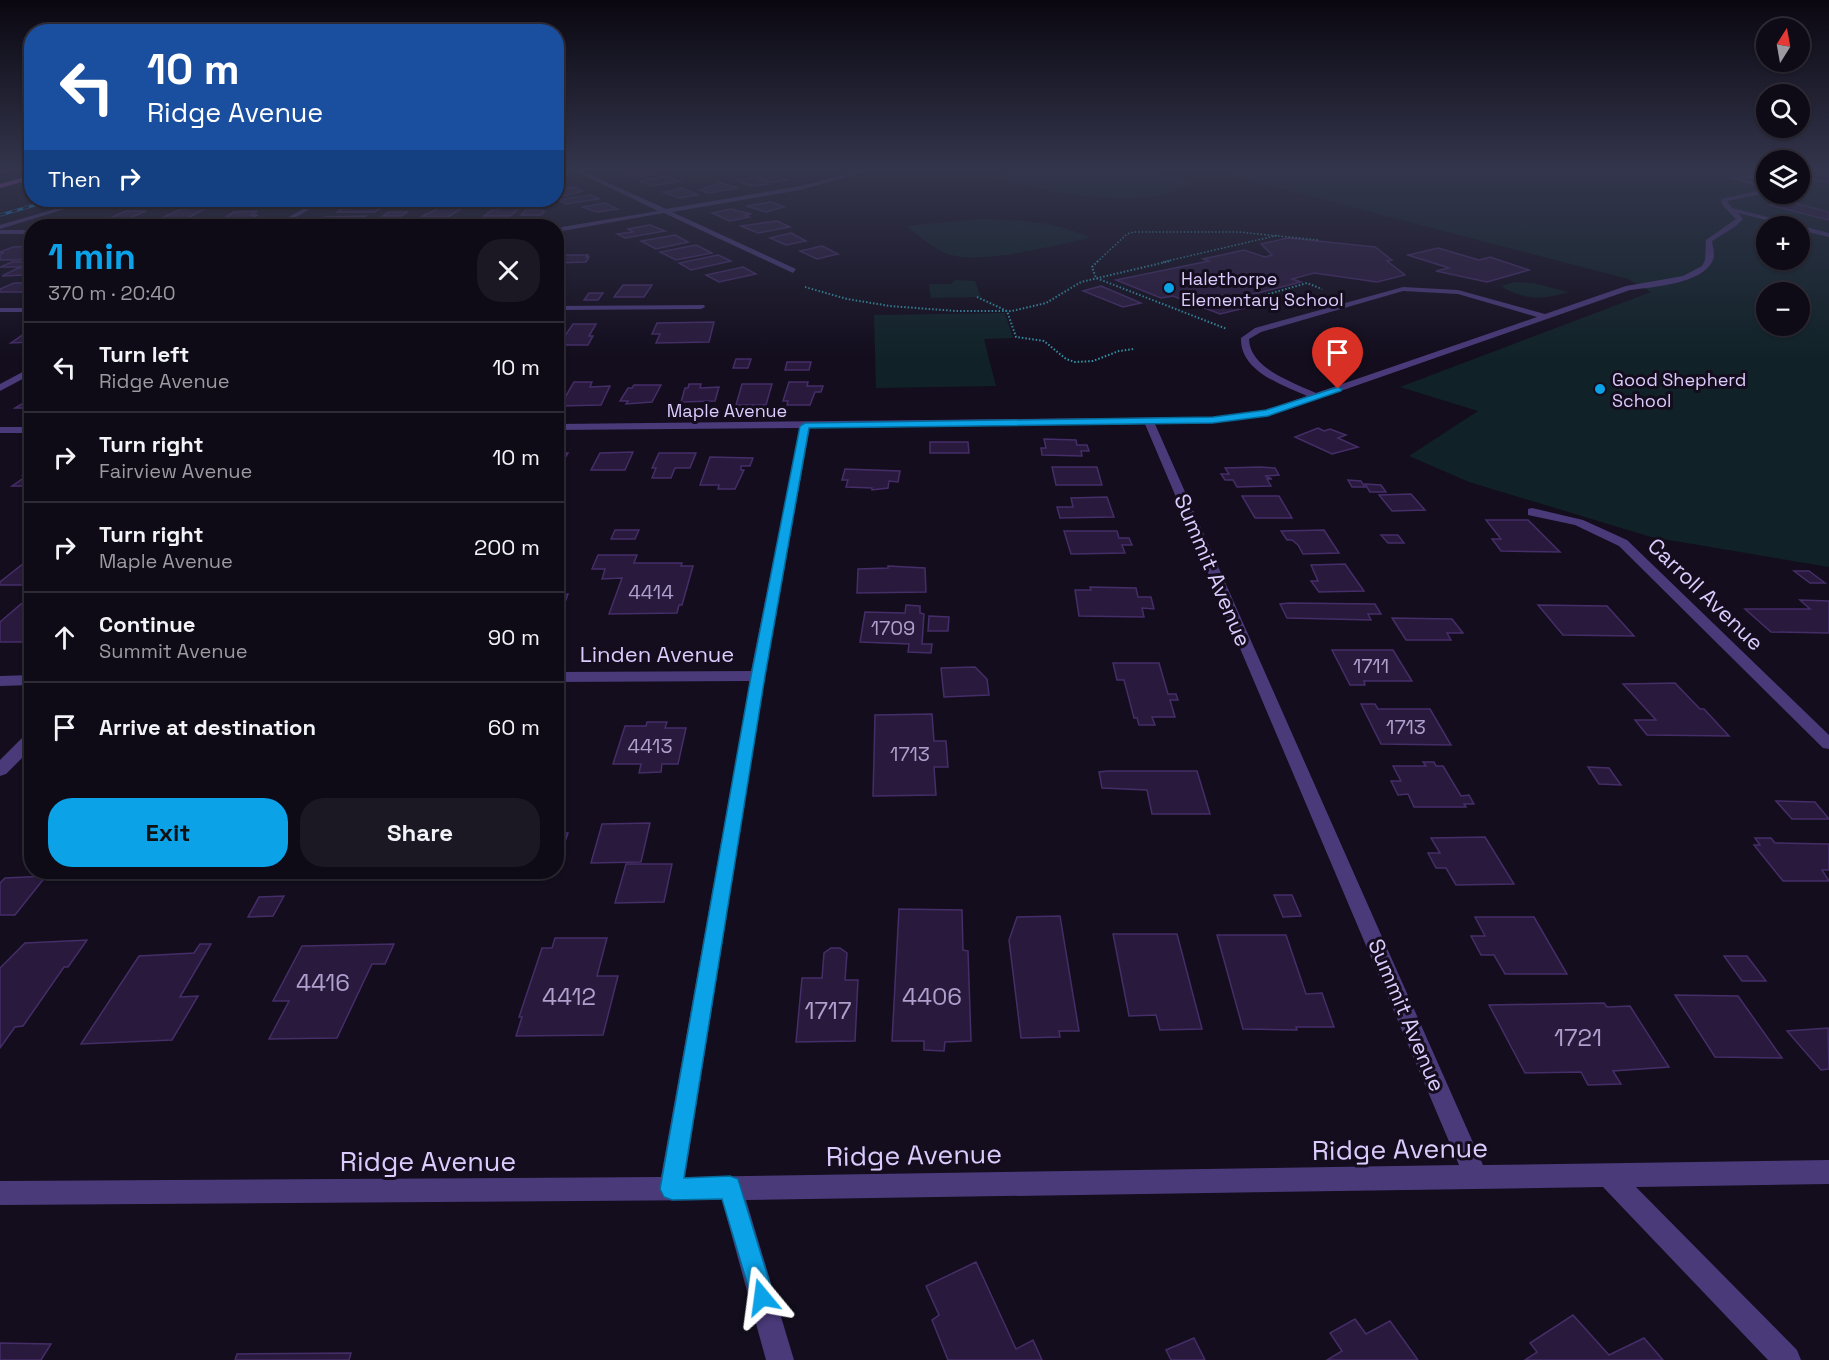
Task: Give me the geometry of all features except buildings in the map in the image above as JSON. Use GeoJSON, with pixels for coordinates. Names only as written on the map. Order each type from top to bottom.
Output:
{"type":"FeatureCollection","features":[{"type":"Feature","properties":{"kind":"street"},"geometry":{"type":"LineString","coordinates":[[710,232],[793,272]]}},
{"type":"Feature","properties":{"kind":"street"},"geometry":{"type":"LineString","coordinates":[[1149,421],[1243,417],[1268,413],[1629,288],[1689,276],[1704,269],[1709,261],[1708,241],[1717,232]]}},
{"type":"Feature","properties":{"kind":"street"},"geometry":{"type":"LineString","coordinates":[[1317,397],[1254,365],[1243,345],[1245,338],[1258,330],[1404,289],[1458,292],[1545,317]]}},
{"type":"Feature","properties":{"kind":"street"},"geometry":{"type":"LineString","coordinates":[[564,308],[701,308]]}},
{"type":"Feature","properties":{"kind":"street"},"geometry":{"type":"LineString","coordinates":[[0,310],[24,310]]}},
{"type":"Feature","properties":{"kind":"street"},"geometry":{"type":"LineString","coordinates":[[0,388],[24,374]]}},
{"type":"Feature","properties":{"kind":"street","name":"Maple Avenue"},"geometry":{"type":"LineString","coordinates":[[564,427],[1149,421]]}},
{"type":"Feature","properties":{"kind":"street","name":"Summit Avenue"},"geometry":{"type":"LineString","coordinates":[[1149,421],[1477,1179]]}},
{"type":"Feature","properties":{"kind":"street"},"geometry":{"type":"LineString","coordinates":[[672,1189],[758,676],[805,426]]}},
{"type":"Feature","properties":{"kind":"street"},"geometry":{"type":"LineString","coordinates":[[0,430],[24,430]]}},
{"type":"Feature","properties":{"kind":"street","name":"Carroll Avenue"},"geometry":{"type":"LineString","coordinates":[[1532,512],[1583,523],[1605,531],[1623,543],[1829,744]]}},
{"type":"Feature","properties":{"kind":"street","name":"Linden Avenue"},"geometry":{"type":"LineString","coordinates":[[564,677],[758,676]]}},
{"type":"Feature","properties":{"kind":"street"},"geometry":{"type":"LineString","coordinates":[[0,681],[24,680]]}},
{"type":"Feature","properties":{"kind":"street"},"geometry":{"type":"LineString","coordinates":[[0,770],[24,746]]}},
{"type":"Feature","properties":{"kind":"street","name":"Ridge Avenue"},"geometry":{"type":"LineString","coordinates":[[0,1193],[672,1189],[1477,1179],[1829,1172]]}},
{"type":"Feature","properties":{"kind":"street"},"geometry":{"type":"LineString","coordinates":[[1609,1176],[1787,1360]]}},
{"type":"Feature","properties":{"kind":"street"},"geometry":{"type":"LineString","coordinates":[[730,1187],[780,1360]]}},
{"type":"Feature","properties":{"kind":"path"},"geometry":{"type":"LineString","coordinates":[[1213,232],[1127,234],[1092,267],[1096,278],[1227,329]]}},
{"type":"Feature","properties":{"kind":"path"},"geometry":{"type":"LineString","coordinates":[[1245,232],[1318,240]]}},
{"type":"Feature","properties":{"kind":"path"},"geometry":{"type":"LineString","coordinates":[[798,284],[828,295],[901,308],[1007,311],[1034,308],[1053,300],[1081,282],[1279,235]]}},
{"type":"Feature","properties":{"kind":"path"},"geometry":{"type":"LineString","coordinates":[[1265,295],[1307,283]]}},
{"type":"Feature","properties":{"kind":"path"},"geometry":{"type":"LineString","coordinates":[[977,297],[1007,311],[1016,338],[1045,341],[1063,358],[1072,361],[1099,361],[1119,349],[1133,349]]}},
{"type":"Feature","properties":{"kind":"green space"},"geometry":{"type":"Polygon","coordinates":[[[914,232],[1078,232],[1091,238],[998,256],[979,257],[948,254],[914,232]]]}},
{"type":"Feature","properties":{"kind":"green space","name":"Good Shepherd School"},"geometry":{"type":"Polygon","coordinates":[[[1449,232],[1756,232],[1756,270],[1810,270],[1810,232],[1829,232],[1829,567],[1651,537],[1469,482],[1409,456],[1478,411],[1400,387],[1651,292],[1628,279],[1449,232]]]}},
{"type":"Feature","properties":{"kind":"green space"},"geometry":{"type":"Polygon","coordinates":[[[955,280],[975,281],[981,297],[931,298],[929,284],[951,284],[955,280]]]}},
{"type":"Feature","properties":{"kind":"green space"},"geometry":{"type":"Polygon","coordinates":[[[1515,282],[1534,283],[1568,292],[1534,297],[1517,294],[1501,286],[1515,282]]]}},
{"type":"Feature","properties":{"kind":"green space"},"geometry":{"type":"Polygon","coordinates":[[[1005,313],[1013,338],[984,339],[996,386],[876,388],[874,315],[1005,313]]]}},
{"type":"Feature","properties":{"kind":"place","name":"Halethorpe Elementary School"},"geometry":{"type":"Point","coordinates":[1169,288]}},
{"type":"Feature","properties":{"kind":"place","name":"Good Shepherd School"},"geometry":{"type":"Point","coordinates":[1600,389]}},
{"type":"Feature","properties":{"kind":"route"},"geometry":{"type":"LineString","coordinates":[[762,1297],[730,1187],[672,1189],[758,676],[805,426],[1213,420],[1268,413],[1338,389]]}}]}
